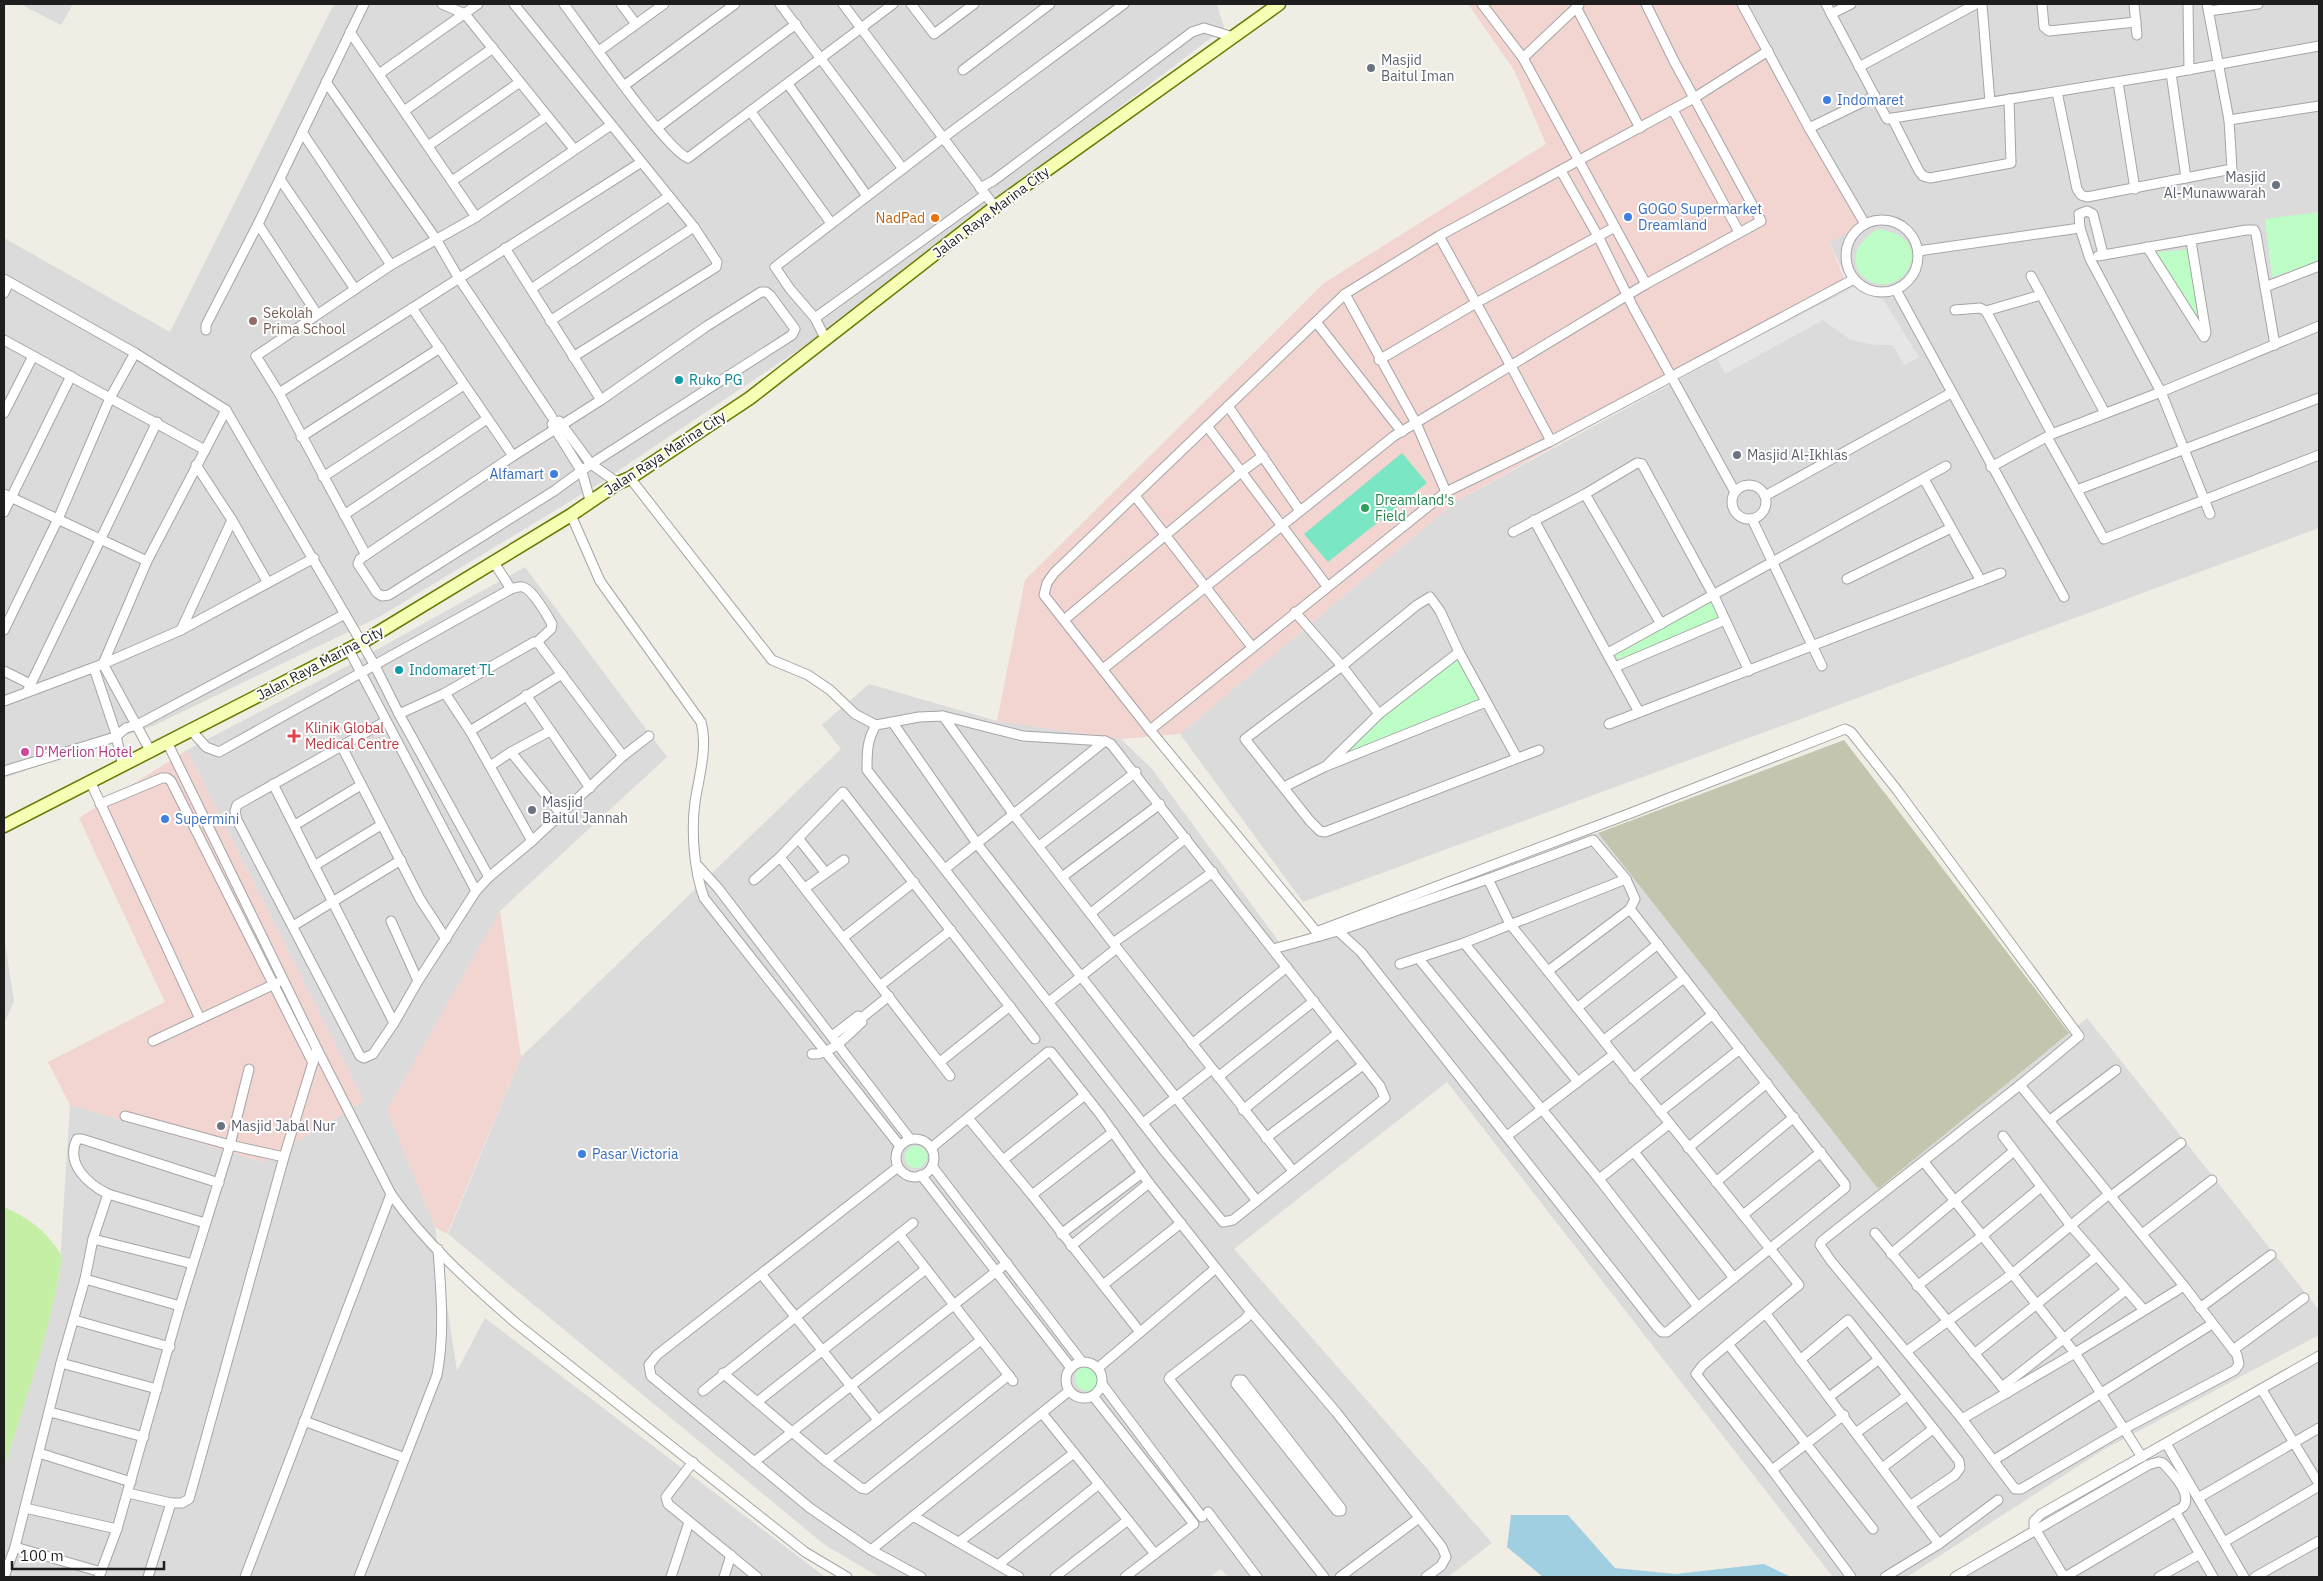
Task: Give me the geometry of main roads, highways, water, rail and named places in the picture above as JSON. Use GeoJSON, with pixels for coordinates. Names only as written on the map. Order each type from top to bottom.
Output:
{"type":"FeatureCollection","features":[{"type":"Feature","properties":{"kind":"main road","name":"Jalan Raya Marina City"},"geometry":{"type":"LineString","coordinates":[[4,826],[151,752],[190,729],[349,650],[571,515],[590,500],[630,478],[750,398],[995,207],[1279,4]]}},
{"type":"Feature","properties":{"kind":"water"},"geometry":{"type":"Polygon","coordinates":[[[1511,1515],[1568,1515],[1615,1568],[1676,1574],[1764,1564],[1791,1577],[1543,1577],[1507,1547],[1511,1515]]]}},
{"type":"Feature","properties":{"kind":"place","name":"Masjid Baitul Iman"},"geometry":{"type":"Point","coordinates":[1371,68]}},
{"type":"Feature","properties":{"kind":"place","name":"Indomaret"},"geometry":{"type":"Point","coordinates":[1827,100]}},
{"type":"Feature","properties":{"kind":"place","name":"Masjid Al-Munawwarah"},"geometry":{"type":"Point","coordinates":[2276,185]}},
{"type":"Feature","properties":{"kind":"place","name":"GOGO Supermarket Dreamland"},"geometry":{"type":"Point","coordinates":[1628,217]}},
{"type":"Feature","properties":{"kind":"place","name":"NadPad"},"geometry":{"type":"Point","coordinates":[935,218]}},
{"type":"Feature","properties":{"kind":"place","name":"Sekolah Prima School"},"geometry":{"type":"Point","coordinates":[253,321]}},
{"type":"Feature","properties":{"kind":"place","name":"Ruko PG"},"geometry":{"type":"Point","coordinates":[679,380]}},
{"type":"Feature","properties":{"kind":"place","name":"Masjid Al-Ikhlas"},"geometry":{"type":"Point","coordinates":[1737,455]}},
{"type":"Feature","properties":{"kind":"place","name":"Alfamart"},"geometry":{"type":"Point","coordinates":[554,474]}},
{"type":"Feature","properties":{"kind":"place","name":"Dreamland's Field"},"geometry":{"type":"Point","coordinates":[1365,508]}},
{"type":"Feature","properties":{"kind":"place","name":"Indomaret TL"},"geometry":{"type":"Point","coordinates":[399,670]}},
{"type":"Feature","properties":{"kind":"place","name":"Klinik Global Medical Centre"},"geometry":{"type":"Point","coordinates":[294,736]}},
{"type":"Feature","properties":{"kind":"place","name":"D'Merlion Hotel"},"geometry":{"type":"Point","coordinates":[25,752]}},
{"type":"Feature","properties":{"kind":"place","name":"Masjid Baitul Jannah"},"geometry":{"type":"Point","coordinates":[532,810]}},
{"type":"Feature","properties":{"kind":"place","name":"Supermini"},"geometry":{"type":"Point","coordinates":[165,819]}},
{"type":"Feature","properties":{"kind":"place","name":"Masjid Jabal Nur"},"geometry":{"type":"Point","coordinates":[221,1126]}},
{"type":"Feature","properties":{"kind":"place","name":"Pasar Victoria"},"geometry":{"type":"Point","coordinates":[582,1154]}}]}
